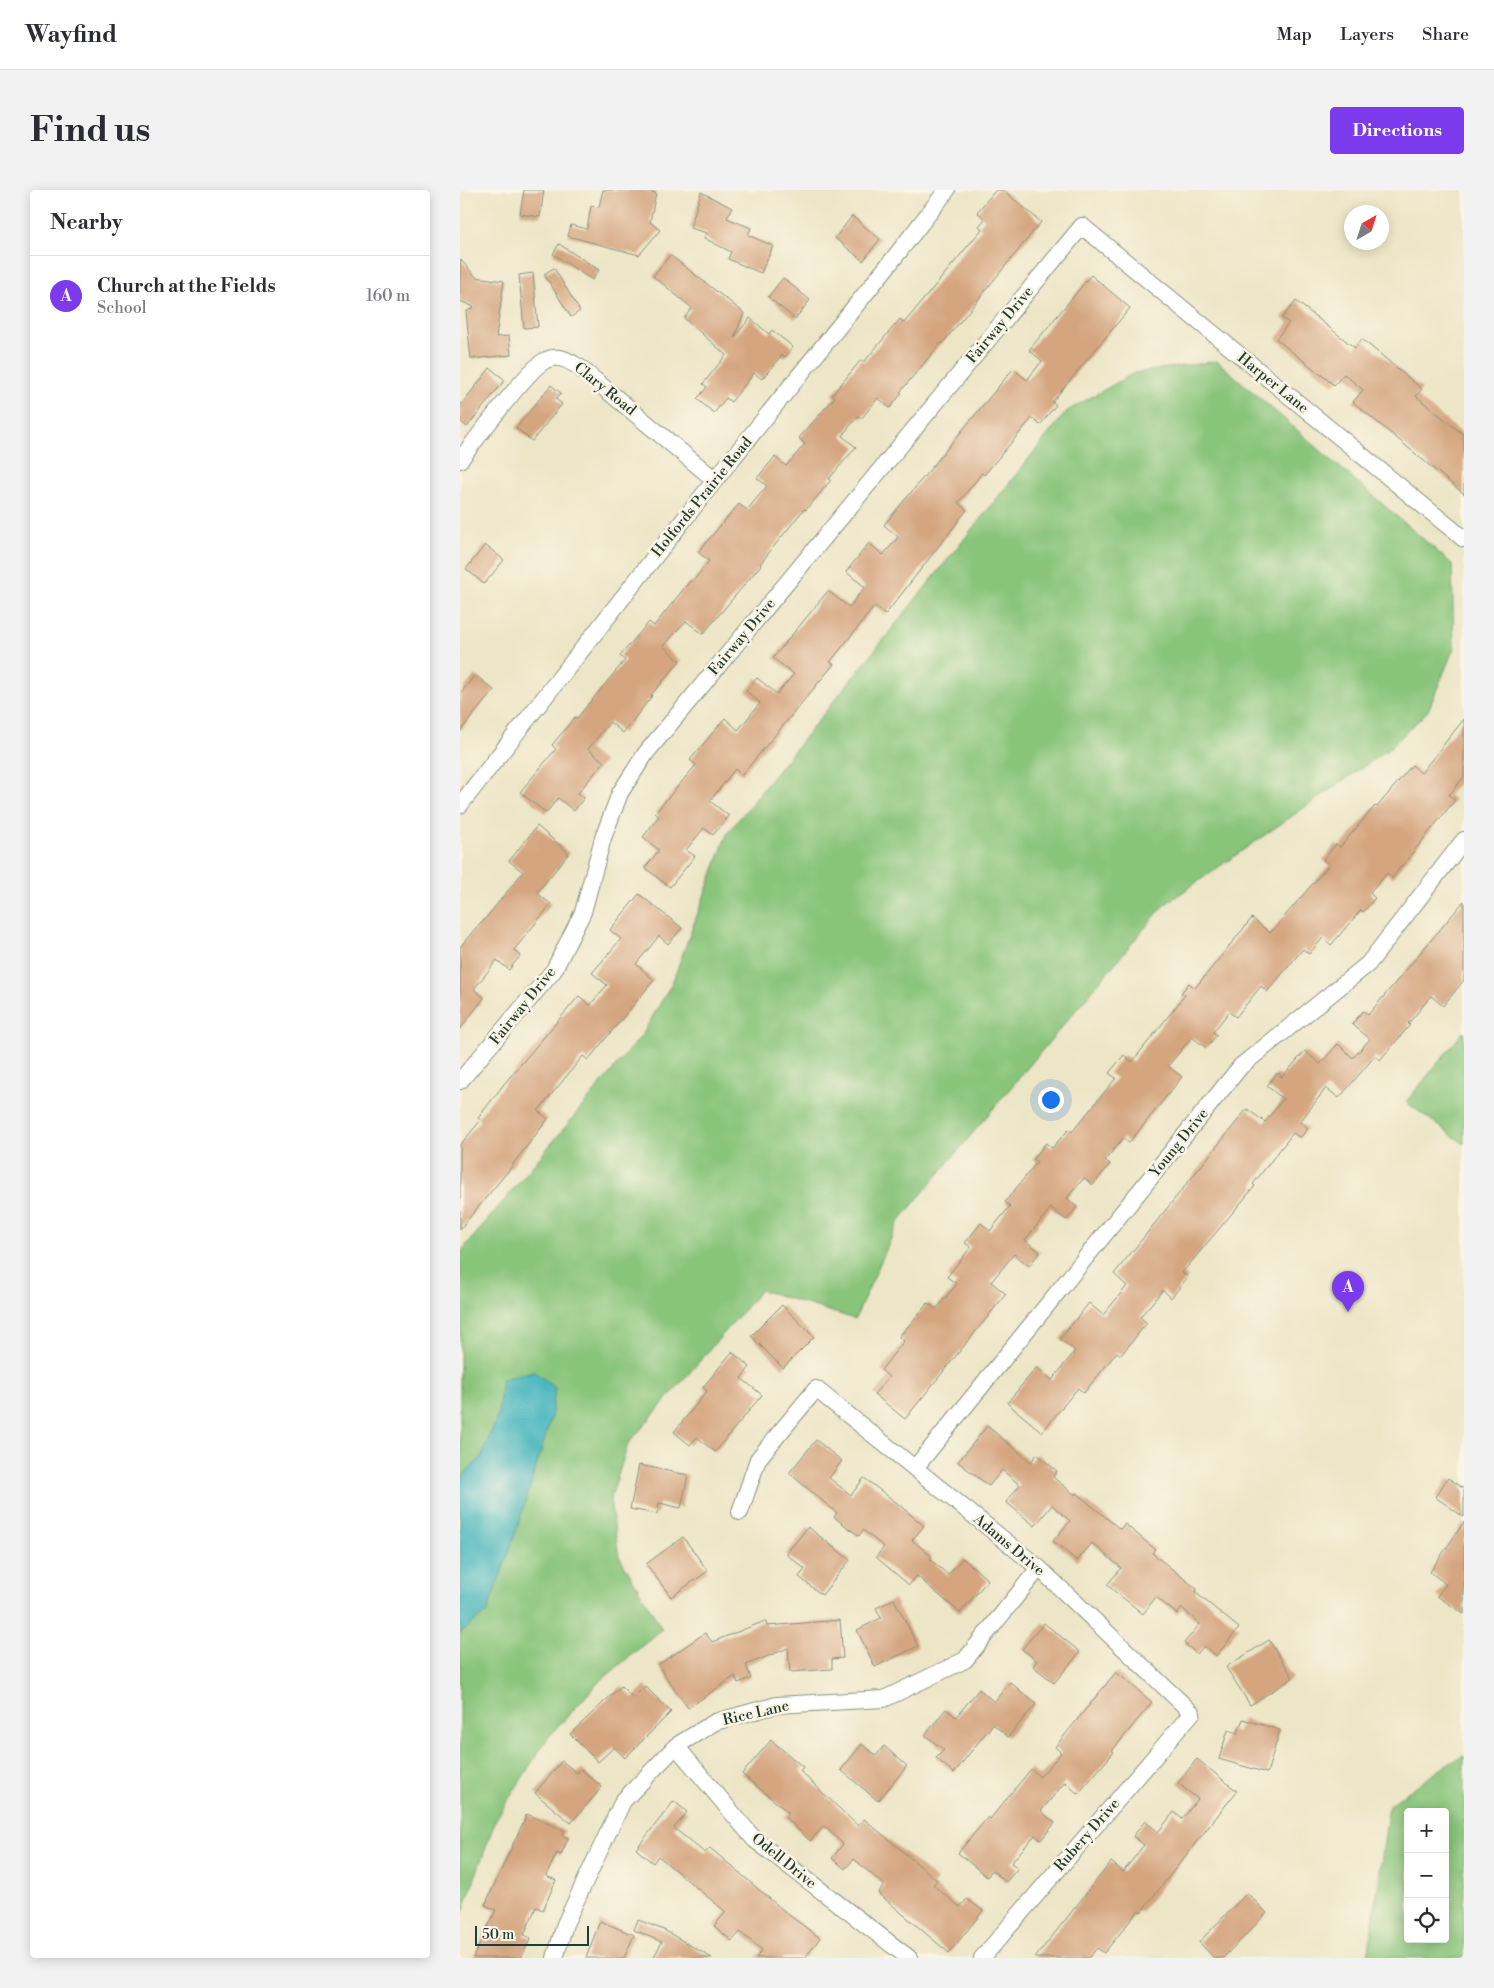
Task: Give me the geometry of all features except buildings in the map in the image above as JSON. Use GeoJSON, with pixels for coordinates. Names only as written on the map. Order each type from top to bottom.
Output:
{"type":"FeatureCollection","features":[{"type":"Feature","properties":{"kind":"street","name":"Holfords Prairie Road"},"geometry":{"type":"LineString","coordinates":[[460,806],[715,480],[947,190]]}},
{"type":"Feature","properties":{"kind":"street","name":"Harper Lane"},"geometry":{"type":"LineString","coordinates":[[1082,226],[1464,539]]}},
{"type":"Feature","properties":{"kind":"street","name":"Fairway Drive"},"geometry":{"type":"LineString","coordinates":[[460,1081],[554,970],[583,912],[603,838],[620,793],[646,753],[1082,226]]}},
{"type":"Feature","properties":{"kind":"street","name":"Clary Road"},"geometry":{"type":"LineString","coordinates":[[460,460],[530,373],[546,360],[564,358],[579,367],[715,480]]}},
{"type":"Feature","properties":{"kind":"street","name":"Young Drive"},"geometry":{"type":"LineString","coordinates":[[915,1468],[1241,1066],[1368,964],[1464,840]]}},
{"type":"Feature","properties":{"kind":"street","name":"Adams Drive"},"geometry":{"type":"LineString","coordinates":[[740,1512],[758,1459],[816,1390],[1039,1568],[1192,1713]]}},
{"type":"Feature","properties":{"kind":"street","name":"Rice Lane"},"geometry":{"type":"LineString","coordinates":[[555,1958],[565,1924],[623,1801],[676,1746],[715,1722],[777,1705],[884,1699],[965,1660],[1039,1568]]}},
{"type":"Feature","properties":{"kind":"street","name":"Rubery Drive"},"geometry":{"type":"LineString","coordinates":[[982,1958],[1192,1713]]}},
{"type":"Feature","properties":{"kind":"street","name":"Odell Drive"},"geometry":{"type":"LineString","coordinates":[[676,1746],[756,1840],[909,1958]]}},
{"type":"Feature","properties":{"kind":"green space"},"geometry":{"type":"Polygon","coordinates":[[[1217,361],[1452,564],[1454,648],[1428,711],[1390,748],[1164,905],[899,1221],[855,1319],[761,1290],[628,1444],[610,1500],[619,1556],[662,1629],[597,1684],[547,1739],[496,1819],[460,1920],[460,1253],[642,1035],[672,983],[727,834],[1067,411],[1134,373],[1217,361]]]}},
{"type":"Feature","properties":{"kind":"green space"},"geometry":{"type":"Polygon","coordinates":[[[1464,1031],[1464,1144],[1406,1102],[1464,1031]]]}},
{"type":"Feature","properties":{"kind":"green space"},"geometry":{"type":"Polygon","coordinates":[[[1464,1756],[1464,1958],[1368,1958],[1389,1805],[1448,1764],[1464,1756]]]}},
{"type":"Feature","properties":{"kind":"water"},"geometry":{"type":"Polygon","coordinates":[[[534,1371],[555,1388],[551,1418],[516,1532],[487,1612],[460,1633],[460,1478],[481,1458],[498,1414],[502,1379],[534,1371]]]}},
{"type":"Feature","properties":{"kind":"place","name":"Church at the Fields"},"geometry":{"type":"Point","coordinates":[1348,1312]}}]}
